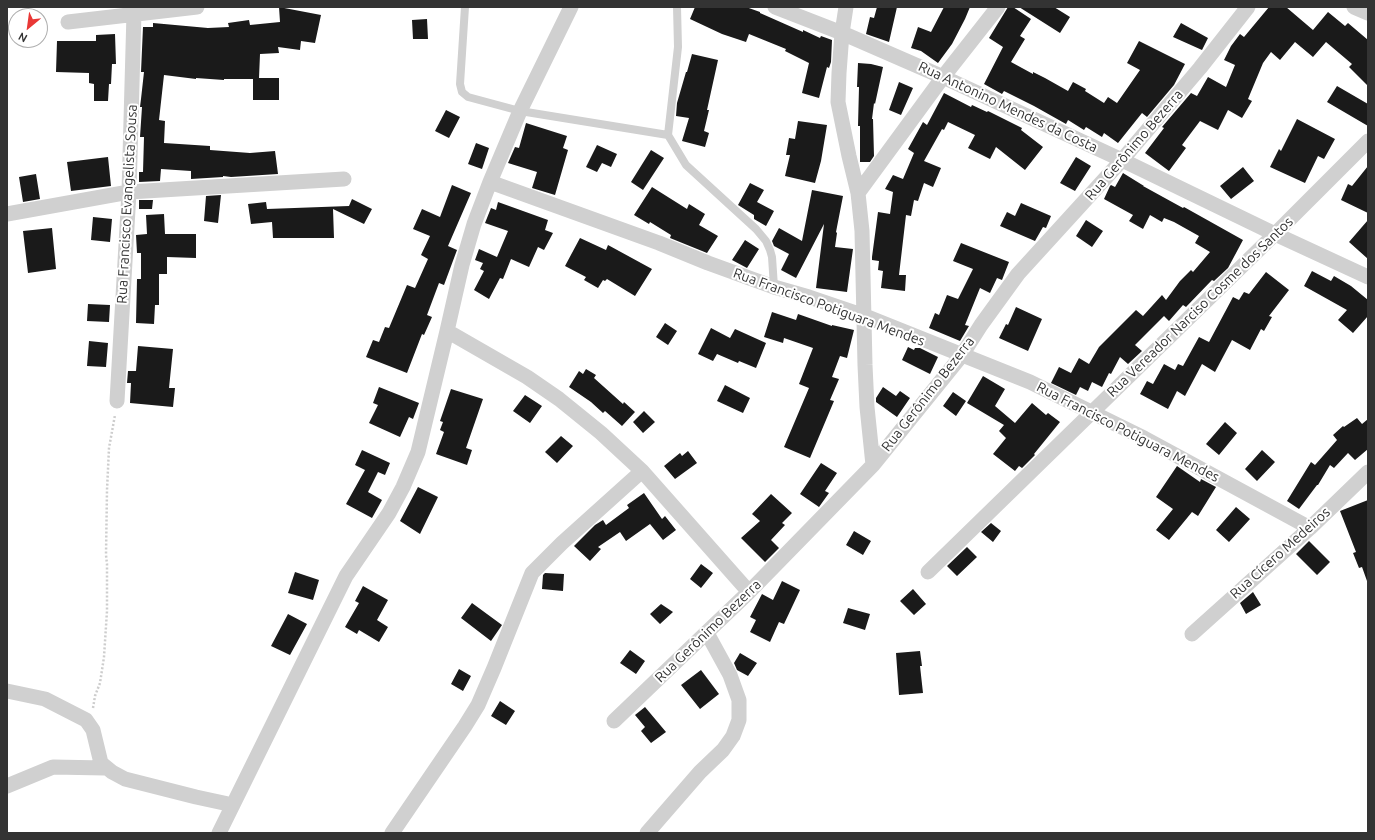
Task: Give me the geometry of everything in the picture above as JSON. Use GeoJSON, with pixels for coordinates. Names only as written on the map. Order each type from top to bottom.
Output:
{"type":"FeatureCollection","features":[{"type":"Feature","properties":{"kind":"street"},"geometry":{"type":"LineString","coordinates":[[68,22],[134,10],[197,7]]}},
{"type":"Feature","properties":{"kind":"street"},"geometry":{"type":"LineString","coordinates":[[219,833],[346,576],[389,513],[403,487],[418,452],[462,265],[474,224],[520,111],[571,7]]}},
{"type":"Feature","properties":{"kind":"street","name":"Rua Antonino Mendes da Costa"},"geometry":{"type":"LineString","coordinates":[[775,7],[842,33],[943,77],[1368,276]]}},
{"type":"Feature","properties":{"kind":"street"},"geometry":{"type":"LineString","coordinates":[[846,7],[842,33],[838,102],[858,192],[862,231],[865,379],[873,465]]}},
{"type":"Feature","properties":{"kind":"street"},"geometry":{"type":"LineString","coordinates":[[858,192],[943,77],[998,7]]}},
{"type":"Feature","properties":{"kind":"street","name":"Rua Gerônimo Bezerra"},"geometry":{"type":"LineString","coordinates":[[614,721],[749,592],[873,465],[962,355],[981,325],[1018,274],[1122,160],[1200,68],[1248,7]]}},
{"type":"Feature","properties":{"kind":"street"},"geometry":{"type":"LineString","coordinates":[[1354,7],[1368,13]]}},
{"type":"Feature","properties":{"kind":"street","name":"Rua Francisco Evangelista Sousa"},"geometry":{"type":"LineString","coordinates":[[117,401],[129,192],[134,10]]}},
{"type":"Feature","properties":{"kind":"street","name":"Rua Vereador Narciso Cosme dos Santos"},"geometry":{"type":"LineString","coordinates":[[928,572],[1276,234],[1368,141]]}},
{"type":"Feature","properties":{"kind":"street"},"geometry":{"type":"LineString","coordinates":[[7,214],[129,192],[344,179]]}},
{"type":"Feature","properties":{"kind":"street","name":"Rua Francisco Potiguara Mendes"},"geometry":{"type":"LineString","coordinates":[[490,182],[659,243],[708,264],[864,316],[1030,382],[1093,412],[1222,479],[1310,528]]}},
{"type":"Feature","properties":{"kind":"street"},"geometry":{"type":"LineString","coordinates":[[447,331],[527,377],[559,399],[601,433],[642,471],[749,592]]}},
{"type":"Feature","properties":{"kind":"street"},"geometry":{"type":"LineString","coordinates":[[392,833],[478,705],[532,573],[642,471]]}},
{"type":"Feature","properties":{"kind":"street","name":"Rua Cícero Medeiros"},"geometry":{"type":"LineString","coordinates":[[1192,634],[1310,528],[1368,472]]}},
{"type":"Feature","properties":{"kind":"street"},"geometry":{"type":"LineString","coordinates":[[647,833],[700,772],[723,750],[733,736],[739,720],[739,700],[730,674],[707,633]]}},
{"type":"Feature","properties":{"kind":"street"},"geometry":{"type":"LineString","coordinates":[[7,691],[45,699],[86,720],[93,730],[99,759],[105,768],[125,779],[196,797],[233,804]]}},
{"type":"Feature","properties":{"kind":"street"},"geometry":{"type":"LineString","coordinates":[[7,786],[53,767],[105,768]]}},
{"type":"Feature","properties":{"kind":"lane"},"geometry":{"type":"LineString","coordinates":[[465,7],[460,84],[462,92],[468,97],[520,111],[668,135]]}},
{"type":"Feature","properties":{"kind":"lane"},"geometry":{"type":"LineString","coordinates":[[677,7],[678,47],[668,135],[686,165],[756,229],[766,241],[772,257],[774,287]]}},
{"type":"Feature","properties":{"kind":"path"},"geometry":{"type":"LineString","coordinates":[[93,730],[94,701],[100,683],[104,657],[107,604],[106,555],[109,448],[117,401]]}},
{"type":"Feature","properties":{"kind":"building"},"geometry":{"type":"Polygon","coordinates":[[[279,7],[321,15],[315,43],[301,41],[300,50],[278,47],[279,53],[260,54],[259,78],[279,78],[279,100],[253,100],[253,79],[196,79],[164,75],[159,120],[165,121],[164,143],[210,146],[210,150],[250,153],[275,151],[278,174],[191,179],[191,171],[161,169],[160,181],[139,182],[139,172],[143,172],[144,137],[140,137],[142,107],[140,107],[144,72],[141,72],[143,27],[153,27],[153,23],[208,28],[229,27],[228,23],[249,20],[250,25],[280,22],[279,7]]]}},
{"type":"Feature","properties":{"kind":"building"},"geometry":{"type":"Polygon","coordinates":[[[695,7],[746,7],[803,32],[803,30],[820,38],[821,36],[832,40],[831,62],[829,68],[827,67],[819,98],[802,93],[809,63],[785,51],[786,49],[749,34],[746,42],[722,34],[690,19],[695,7]]]}},
{"type":"Feature","properties":{"kind":"building"},"geometry":{"type":"Polygon","coordinates":[[[877,7],[897,7],[889,42],[866,34],[870,17],[874,18],[877,7]]]}},
{"type":"Feature","properties":{"kind":"building"},"geometry":{"type":"Polygon","coordinates":[[[944,7],[970,7],[952,44],[938,63],[921,51],[911,48],[918,27],[931,32],[944,7]]]}},
{"type":"Feature","properties":{"kind":"building"},"geometry":{"type":"Polygon","coordinates":[[[1008,7],[1013,7],[1031,19],[1020,36],[1025,39],[1011,62],[1068,91],[1073,82],[1086,89],[1085,91],[1104,103],[1108,97],[1117,103],[1140,70],[1127,63],[1139,41],[1185,64],[1174,85],[1147,117],[1142,113],[1118,143],[1104,133],[1102,137],[1086,127],[1084,130],[1068,120],[1066,124],[1004,91],[1002,94],[984,84],[1003,47],[989,38],[1008,7]]]}},
{"type":"Feature","properties":{"kind":"building"},"geometry":{"type":"Polygon","coordinates":[[[1019,7],[1054,7],[1070,17],[1060,33],[1019,7]]]}},
{"type":"Feature","properties":{"kind":"building"},"geometry":{"type":"Polygon","coordinates":[[[1269,7],[1286,7],[1313,30],[1328,12],[1345,26],[1348,23],[1368,40],[1368,86],[1349,67],[1352,64],[1326,42],[1313,57],[1295,42],[1280,60],[1271,52],[1263,63],[1248,99],[1252,101],[1242,118],[1228,110],[1218,130],[1200,121],[1182,145],[1186,148],[1169,171],[1145,153],[1164,128],[1162,127],[1191,93],[1197,96],[1208,77],[1226,87],[1235,65],[1224,60],[1231,46],[1240,34],[1244,37],[1269,7]]]}},
{"type":"Feature","properties":{"kind":"building"},"geometry":{"type":"Polygon","coordinates":[[[427,19],[428,39],[413,39],[412,20],[427,19]]]}},
{"type":"Feature","properties":{"kind":"building"},"geometry":{"type":"Polygon","coordinates":[[[1181,23],[1208,38],[1202,50],[1173,37],[1181,23]]]}},
{"type":"Feature","properties":{"kind":"building"},"geometry":{"type":"Polygon","coordinates":[[[115,34],[116,64],[112,64],[108,101],[94,101],[94,84],[89,83],[89,73],[56,72],[57,41],[96,41],[96,35],[115,34]]]}},
{"type":"Feature","properties":{"kind":"building"},"geometry":{"type":"Polygon","coordinates":[[[692,54],[718,60],[707,110],[709,110],[704,131],[709,133],[705,147],[682,141],[689,118],[676,116],[677,103],[692,54]]]}},
{"type":"Feature","properties":{"kind":"building"},"geometry":{"type":"Polygon","coordinates":[[[858,63],[883,67],[875,104],[874,103],[872,119],[874,156],[870,162],[860,162],[860,126],[858,126],[859,87],[857,87],[858,63]]]}},
{"type":"Feature","properties":{"kind":"building"},"geometry":{"type":"Polygon","coordinates":[[[899,82],[913,88],[901,115],[889,110],[899,82]]]}},
{"type":"Feature","properties":{"kind":"building"},"geometry":{"type":"Polygon","coordinates":[[[1337,86],[1368,104],[1368,126],[1327,102],[1337,86]]]}},
{"type":"Feature","properties":{"kind":"building"},"geometry":{"type":"Polygon","coordinates":[[[944,93],[971,107],[972,105],[987,112],[988,111],[1022,128],[1021,130],[1043,147],[1025,170],[996,147],[990,159],[968,148],[975,135],[948,122],[944,130],[942,129],[924,161],[941,168],[933,187],[924,183],[918,201],[914,200],[911,216],[906,215],[899,275],[906,275],[905,291],[881,288],[883,271],[878,270],[879,261],[872,260],[872,257],[878,212],[890,214],[893,192],[885,189],[893,175],[903,179],[914,153],[908,149],[923,122],[927,125],[944,93]]]}},
{"type":"Feature","properties":{"kind":"building"},"geometry":{"type":"Polygon","coordinates":[[[446,110],[460,117],[449,138],[435,131],[446,110]]]}},
{"type":"Feature","properties":{"kind":"building"},"geometry":{"type":"Polygon","coordinates":[[[1297,119],[1335,139],[1324,159],[1318,156],[1305,183],[1270,167],[1279,149],[1281,151],[1297,119]]]}},
{"type":"Feature","properties":{"kind":"building"},"geometry":{"type":"Polygon","coordinates":[[[798,121],[827,125],[821,161],[815,183],[785,176],[790,155],[786,155],[789,138],[795,139],[798,121]]]}},
{"type":"Feature","properties":{"kind":"building"},"geometry":{"type":"Polygon","coordinates":[[[526,123],[567,136],[563,148],[568,150],[555,195],[532,188],[537,172],[508,163],[515,147],[519,148],[526,123]]]}},
{"type":"Feature","properties":{"kind":"building"},"geometry":{"type":"Polygon","coordinates":[[[476,143],[489,148],[482,169],[468,164],[476,143]]]}},
{"type":"Feature","properties":{"kind":"building"},"geometry":{"type":"Polygon","coordinates":[[[597,145],[617,154],[611,167],[602,163],[597,172],[586,167],[597,145]]]}},
{"type":"Feature","properties":{"kind":"building"},"geometry":{"type":"Polygon","coordinates":[[[651,150],[664,158],[643,190],[631,182],[651,150]]]}},
{"type":"Feature","properties":{"kind":"building"},"geometry":{"type":"Polygon","coordinates":[[[108,157],[111,186],[71,191],[67,162],[108,157]]]}},
{"type":"Feature","properties":{"kind":"building"},"geometry":{"type":"Polygon","coordinates":[[[1076,157],[1091,166],[1075,191],[1060,183],[1076,157]]]}},
{"type":"Feature","properties":{"kind":"building"},"geometry":{"type":"Polygon","coordinates":[[[1368,166],[1368,213],[1341,200],[1348,184],[1352,186],[1368,166]]]}},
{"type":"Feature","properties":{"kind":"building"},"geometry":{"type":"Polygon","coordinates":[[[1243,167],[1254,181],[1231,199],[1220,186],[1243,167]]]}},
{"type":"Feature","properties":{"kind":"building"},"geometry":{"type":"Polygon","coordinates":[[[1123,173],[1143,186],[1243,240],[1228,268],[1214,281],[1212,280],[1186,307],[1183,305],[1169,321],[1164,316],[1135,345],[1142,351],[1128,364],[1120,357],[1111,374],[1109,373],[1102,387],[1092,382],[1088,391],[1080,387],[1076,395],[1051,383],[1059,367],[1071,373],[1079,358],[1089,364],[1099,347],[1136,310],[1143,316],[1162,295],[1166,300],[1180,281],[1191,270],[1193,272],[1210,252],[1195,243],[1199,236],[1174,222],[1164,218],[1162,222],[1150,215],[1143,229],[1129,221],[1133,215],[1104,199],[1110,186],[1115,187],[1123,173]]]}},
{"type":"Feature","properties":{"kind":"building"},"geometry":{"type":"Polygon","coordinates":[[[36,174],[40,199],[23,202],[19,177],[36,174]]]}},
{"type":"Feature","properties":{"kind":"building"},"geometry":{"type":"Polygon","coordinates":[[[750,183],[764,190],[757,202],[774,211],[766,226],[754,219],[754,215],[738,205],[750,183]]]}},
{"type":"Feature","properties":{"kind":"building"},"geometry":{"type":"Polygon","coordinates":[[[452,185],[471,193],[448,246],[457,250],[444,285],[439,283],[427,315],[432,317],[424,335],[422,334],[407,373],[366,357],[373,340],[379,342],[385,327],[389,328],[407,285],[415,288],[428,259],[421,255],[430,236],[413,229],[422,209],[440,217],[452,185]]]}},
{"type":"Feature","properties":{"kind":"building"},"geometry":{"type":"Polygon","coordinates":[[[652,187],[687,209],[689,204],[705,214],[699,225],[718,236],[707,253],[670,238],[671,235],[650,222],[649,224],[634,215],[652,187]]]}},
{"type":"Feature","properties":{"kind":"building"},"geometry":{"type":"Polygon","coordinates":[[[812,190],[843,196],[836,232],[835,247],[853,249],[847,292],[816,288],[824,224],[796,278],[781,270],[789,254],[774,246],[772,241],[779,228],[802,241],[812,190]]]}},
{"type":"Feature","properties":{"kind":"building"},"geometry":{"type":"Polygon","coordinates":[[[221,195],[218,223],[204,221],[206,196],[221,195]]]}},
{"type":"Feature","properties":{"kind":"building"},"geometry":{"type":"Polygon","coordinates":[[[352,199],[372,209],[364,224],[333,209],[334,238],[273,238],[272,222],[251,224],[248,204],[266,202],[267,209],[349,206],[352,199]]]}},
{"type":"Feature","properties":{"kind":"building"},"geometry":{"type":"Polygon","coordinates":[[[139,200],[153,200],[152,209],[139,209],[139,200]]]}},
{"type":"Feature","properties":{"kind":"building"},"geometry":{"type":"Polygon","coordinates":[[[498,202],[548,220],[545,230],[553,233],[544,250],[538,247],[529,267],[511,259],[503,279],[500,278],[489,299],[474,290],[484,271],[480,269],[483,263],[475,260],[479,249],[497,257],[508,231],[485,223],[491,208],[496,210],[498,202]]]}},
{"type":"Feature","properties":{"kind":"building"},"geometry":{"type":"Polygon","coordinates":[[[1021,203],[1051,216],[1046,228],[1043,227],[1035,241],[1000,226],[1007,212],[1015,216],[1021,203]]]}},
{"type":"Feature","properties":{"kind":"building"},"geometry":{"type":"Polygon","coordinates":[[[164,214],[165,234],[196,234],[196,258],[167,257],[167,274],[159,274],[159,305],[155,305],[154,324],[136,323],[137,279],[141,279],[141,253],[137,253],[136,235],[147,234],[146,215],[164,214]]]}},
{"type":"Feature","properties":{"kind":"building"},"geometry":{"type":"Polygon","coordinates":[[[93,217],[112,219],[110,242],[91,240],[93,217]]]}},
{"type":"Feature","properties":{"kind":"building"},"geometry":{"type":"Polygon","coordinates":[[[1086,220],[1103,231],[1092,247],[1076,236],[1086,220]]]}},
{"type":"Feature","properties":{"kind":"building"},"geometry":{"type":"Polygon","coordinates":[[[1368,220],[1368,259],[1349,242],[1368,220]]]}},
{"type":"Feature","properties":{"kind":"building"},"geometry":{"type":"Polygon","coordinates":[[[52,228],[56,269],[28,273],[23,231],[52,228]]]}},
{"type":"Feature","properties":{"kind":"building"},"geometry":{"type":"Polygon","coordinates":[[[580,238],[606,250],[608,245],[652,269],[635,296],[607,279],[605,281],[603,280],[598,288],[584,280],[586,277],[565,266],[580,238]]]}},
{"type":"Feature","properties":{"kind":"building"},"geometry":{"type":"Polygon","coordinates":[[[745,240],[759,249],[747,268],[732,260],[745,240]]]}},
{"type":"Feature","properties":{"kind":"building"},"geometry":{"type":"Polygon","coordinates":[[[961,243],[1009,262],[1002,280],[997,278],[990,293],[980,288],[965,325],[969,326],[960,341],[929,328],[935,313],[939,315],[947,295],[958,299],[973,269],[953,261],[961,243]]]}},
{"type":"Feature","properties":{"kind":"building"},"geometry":{"type":"Polygon","coordinates":[[[1312,271],[1331,281],[1334,276],[1351,286],[1368,300],[1368,316],[1353,333],[1338,320],[1347,310],[1304,286],[1312,271]]]}},
{"type":"Feature","properties":{"kind":"building"},"geometry":{"type":"Polygon","coordinates":[[[1266,272],[1289,290],[1269,316],[1272,317],[1264,331],[1261,329],[1250,350],[1232,340],[1215,372],[1202,364],[1185,396],[1177,391],[1168,409],[1140,394],[1147,381],[1153,384],[1164,364],[1175,370],[1178,364],[1183,366],[1199,337],[1209,342],[1233,297],[1239,300],[1244,292],[1249,294],[1266,272]]]}},
{"type":"Feature","properties":{"kind":"building"},"geometry":{"type":"Polygon","coordinates":[[[88,304],[110,305],[109,322],[87,321],[88,304]]]}},
{"type":"Feature","properties":{"kind":"building"},"geometry":{"type":"Polygon","coordinates":[[[1016,307],[1042,319],[1028,351],[999,338],[1006,324],[1008,325],[1016,307]]]}},
{"type":"Feature","properties":{"kind":"building"},"geometry":{"type":"Polygon","coordinates":[[[772,312],[796,320],[798,314],[832,326],[854,330],[847,358],[840,356],[832,377],[839,379],[830,400],[834,401],[810,458],[784,447],[809,388],[799,384],[813,348],[784,338],[783,343],[764,337],[772,312]]]}},
{"type":"Feature","properties":{"kind":"building"},"geometry":{"type":"Polygon","coordinates":[[[665,323],[677,331],[668,345],[656,337],[665,323]]]}},
{"type":"Feature","properties":{"kind":"building"},"geometry":{"type":"Polygon","coordinates":[[[711,328],[730,338],[735,329],[766,343],[756,368],[739,361],[738,363],[717,354],[713,361],[698,354],[711,328]]]}},
{"type":"Feature","properties":{"kind":"building"},"geometry":{"type":"Polygon","coordinates":[[[89,341],[108,343],[106,367],[87,366],[89,341]]]}},
{"type":"Feature","properties":{"kind":"building"},"geometry":{"type":"Polygon","coordinates":[[[138,346],[173,349],[169,388],[175,388],[173,407],[130,403],[131,383],[127,383],[128,371],[136,371],[138,346]]]}},
{"type":"Feature","properties":{"kind":"building"},"geometry":{"type":"Polygon","coordinates":[[[908,347],[914,350],[915,348],[920,348],[938,357],[930,374],[902,360],[908,347]]]}},
{"type":"Feature","properties":{"kind":"building"},"geometry":{"type":"Polygon","coordinates":[[[586,369],[596,375],[594,378],[623,404],[624,402],[635,412],[622,426],[605,411],[603,413],[591,402],[569,387],[579,371],[583,374],[586,369]]]}},
{"type":"Feature","properties":{"kind":"building"},"geometry":{"type":"Polygon","coordinates":[[[983,376],[1005,389],[995,406],[1015,423],[1032,403],[1046,415],[1048,413],[1060,422],[1034,454],[1035,455],[1022,468],[1019,466],[1015,471],[993,454],[1006,438],[999,431],[1004,425],[967,403],[983,376]]]}},
{"type":"Feature","properties":{"kind":"building"},"geometry":{"type":"Polygon","coordinates":[[[725,385],[750,398],[743,413],[717,401],[725,385]]]}},
{"type":"Feature","properties":{"kind":"building"},"geometry":{"type":"Polygon","coordinates":[[[379,387],[419,403],[413,419],[409,417],[400,437],[369,423],[378,405],[373,403],[379,387]]]}},
{"type":"Feature","properties":{"kind":"building"},"geometry":{"type":"Polygon","coordinates":[[[883,387],[896,396],[900,391],[910,398],[897,417],[876,402],[876,398],[883,387]]]}},
{"type":"Feature","properties":{"kind":"building"},"geometry":{"type":"Polygon","coordinates":[[[451,389],[483,399],[466,448],[472,450],[467,465],[436,454],[444,432],[440,430],[443,422],[440,421],[451,389]]]}},
{"type":"Feature","properties":{"kind":"building"},"geometry":{"type":"Polygon","coordinates":[[[953,392],[966,401],[956,416],[943,406],[953,392]]]}},
{"type":"Feature","properties":{"kind":"building"},"geometry":{"type":"Polygon","coordinates":[[[525,395],[542,406],[530,423],[513,411],[525,395]]]}},
{"type":"Feature","properties":{"kind":"building"},"geometry":{"type":"Polygon","coordinates":[[[644,411],[655,422],[643,433],[633,422],[644,411]]]}},
{"type":"Feature","properties":{"kind":"building"},"geometry":{"type":"Polygon","coordinates":[[[1357,418],[1362,424],[1368,419],[1368,449],[1355,460],[1348,453],[1334,468],[1330,465],[1318,485],[1299,509],[1287,501],[1311,462],[1315,465],[1337,440],[1333,435],[1343,426],[1344,427],[1357,418]]]}},
{"type":"Feature","properties":{"kind":"building"},"geometry":{"type":"Polygon","coordinates":[[[1225,422],[1237,433],[1219,455],[1206,444],[1225,422]]]}},
{"type":"Feature","properties":{"kind":"building"},"geometry":{"type":"Polygon","coordinates":[[[561,436],[573,446],[557,463],[545,452],[561,436]]]}},
{"type":"Feature","properties":{"kind":"building"},"geometry":{"type":"Polygon","coordinates":[[[362,450],[390,463],[385,475],[378,472],[368,492],[382,500],[372,518],[346,504],[365,470],[355,465],[362,450]]]}},
{"type":"Feature","properties":{"kind":"building"},"geometry":{"type":"Polygon","coordinates":[[[1262,450],[1275,462],[1257,481],[1245,469],[1262,450]]]}},
{"type":"Feature","properties":{"kind":"building"},"geometry":{"type":"Polygon","coordinates":[[[688,451],[697,463],[675,479],[664,466],[680,453],[682,456],[688,451]]]}},
{"type":"Feature","properties":{"kind":"building"},"geometry":{"type":"Polygon","coordinates":[[[821,463],[837,473],[825,491],[829,493],[819,507],[800,494],[821,463]]]}},
{"type":"Feature","properties":{"kind":"building"},"geometry":{"type":"Polygon","coordinates":[[[1177,466],[1200,482],[1201,479],[1216,487],[1198,516],[1192,512],[1169,540],[1156,530],[1173,509],[1156,497],[1177,466]]]}},
{"type":"Feature","properties":{"kind":"building"},"geometry":{"type":"Polygon","coordinates":[[[418,487],[438,497],[420,534],[400,521],[418,487]]]}},
{"type":"Feature","properties":{"kind":"building"},"geometry":{"type":"Polygon","coordinates":[[[644,493],[662,519],[665,516],[676,530],[663,540],[650,524],[626,541],[620,532],[598,547],[601,549],[590,561],[574,546],[595,525],[603,520],[606,525],[629,508],[627,505],[644,493]]]}},
{"type":"Feature","properties":{"kind":"building"},"geometry":{"type":"Polygon","coordinates":[[[771,494],[792,513],[782,523],[785,525],[771,540],[779,548],[765,562],[741,538],[760,521],[752,514],[771,494]]]}},
{"type":"Feature","properties":{"kind":"building"},"geometry":{"type":"Polygon","coordinates":[[[1368,500],[1367,581],[1362,567],[1359,568],[1353,553],[1356,552],[1340,511],[1368,500]]]}},
{"type":"Feature","properties":{"kind":"building"},"geometry":{"type":"Polygon","coordinates":[[[1236,507],[1250,519],[1229,542],[1216,530],[1236,507]]]}},
{"type":"Feature","properties":{"kind":"building"},"geometry":{"type":"Polygon","coordinates":[[[991,523],[1001,531],[993,542],[981,532],[991,523]]]}},
{"type":"Feature","properties":{"kind":"building"},"geometry":{"type":"Polygon","coordinates":[[[854,531],[871,541],[863,555],[846,545],[854,531]]]}},
{"type":"Feature","properties":{"kind":"building"},"geometry":{"type":"Polygon","coordinates":[[[1309,541],[1330,562],[1317,575],[1296,554],[1309,541]]]}},
{"type":"Feature","properties":{"kind":"building"},"geometry":{"type":"Polygon","coordinates":[[[967,547],[977,557],[957,576],[947,566],[967,547]]]}},
{"type":"Feature","properties":{"kind":"building"},"geometry":{"type":"Polygon","coordinates":[[[701,564],[713,573],[701,588],[690,579],[701,564]]]}},
{"type":"Feature","properties":{"kind":"building"},"geometry":{"type":"Polygon","coordinates":[[[295,572],[319,580],[313,600],[288,593],[295,572]]]}},
{"type":"Feature","properties":{"kind":"building"},"geometry":{"type":"Polygon","coordinates":[[[545,573],[564,574],[563,591],[542,589],[543,575],[545,573]]]}},
{"type":"Feature","properties":{"kind":"building"},"geometry":{"type":"Polygon","coordinates":[[[782,581],[800,590],[784,624],[779,622],[770,642],[750,632],[756,620],[750,617],[762,594],[773,600],[782,581]]]}},
{"type":"Feature","properties":{"kind":"building"},"geometry":{"type":"Polygon","coordinates":[[[363,586],[388,600],[377,620],[388,627],[379,642],[359,630],[357,634],[345,627],[359,603],[355,601],[363,586]]]}},
{"type":"Feature","properties":{"kind":"building"},"geometry":{"type":"Polygon","coordinates":[[[913,589],[926,604],[914,615],[900,601],[913,589]]]}},
{"type":"Feature","properties":{"kind":"building"},"geometry":{"type":"Polygon","coordinates":[[[1253,592],[1261,605],[1246,614],[1240,603],[1253,592]]]}},
{"type":"Feature","properties":{"kind":"building"},"geometry":{"type":"Polygon","coordinates":[[[472,603],[502,625],[491,641],[461,618],[472,603]]]}},
{"type":"Feature","properties":{"kind":"building"},"geometry":{"type":"Polygon","coordinates":[[[661,604],[673,612],[660,624],[650,614],[661,604]]]}},
{"type":"Feature","properties":{"kind":"building"},"geometry":{"type":"Polygon","coordinates":[[[848,608],[870,614],[865,630],[843,623],[848,608]]]}},
{"type":"Feature","properties":{"kind":"building"},"geometry":{"type":"Polygon","coordinates":[[[288,614],[307,624],[290,655],[271,646],[288,614]]]}},
{"type":"Feature","properties":{"kind":"building"},"geometry":{"type":"Polygon","coordinates":[[[630,650],[645,661],[636,674],[620,663],[630,650]]]}},
{"type":"Feature","properties":{"kind":"building"},"geometry":{"type":"Polygon","coordinates":[[[920,651],[923,693],[899,695],[896,653],[920,651]]]}},
{"type":"Feature","properties":{"kind":"building"},"geometry":{"type":"Polygon","coordinates":[[[740,653],[757,663],[748,676],[737,670],[734,663],[740,653]]]}},
{"type":"Feature","properties":{"kind":"building"},"geometry":{"type":"Polygon","coordinates":[[[459,669],[471,676],[463,691],[451,684],[459,669]]]}},
{"type":"Feature","properties":{"kind":"building"},"geometry":{"type":"Polygon","coordinates":[[[701,670],[719,694],[700,709],[681,685],[701,670]]]}},
{"type":"Feature","properties":{"kind":"building"},"geometry":{"type":"Polygon","coordinates":[[[500,701],[515,711],[506,725],[491,716],[500,701]]]}},
{"type":"Feature","properties":{"kind":"building"},"geometry":{"type":"Polygon","coordinates":[[[645,707],[666,732],[651,743],[641,731],[645,727],[635,715],[645,707]]]}}]}
